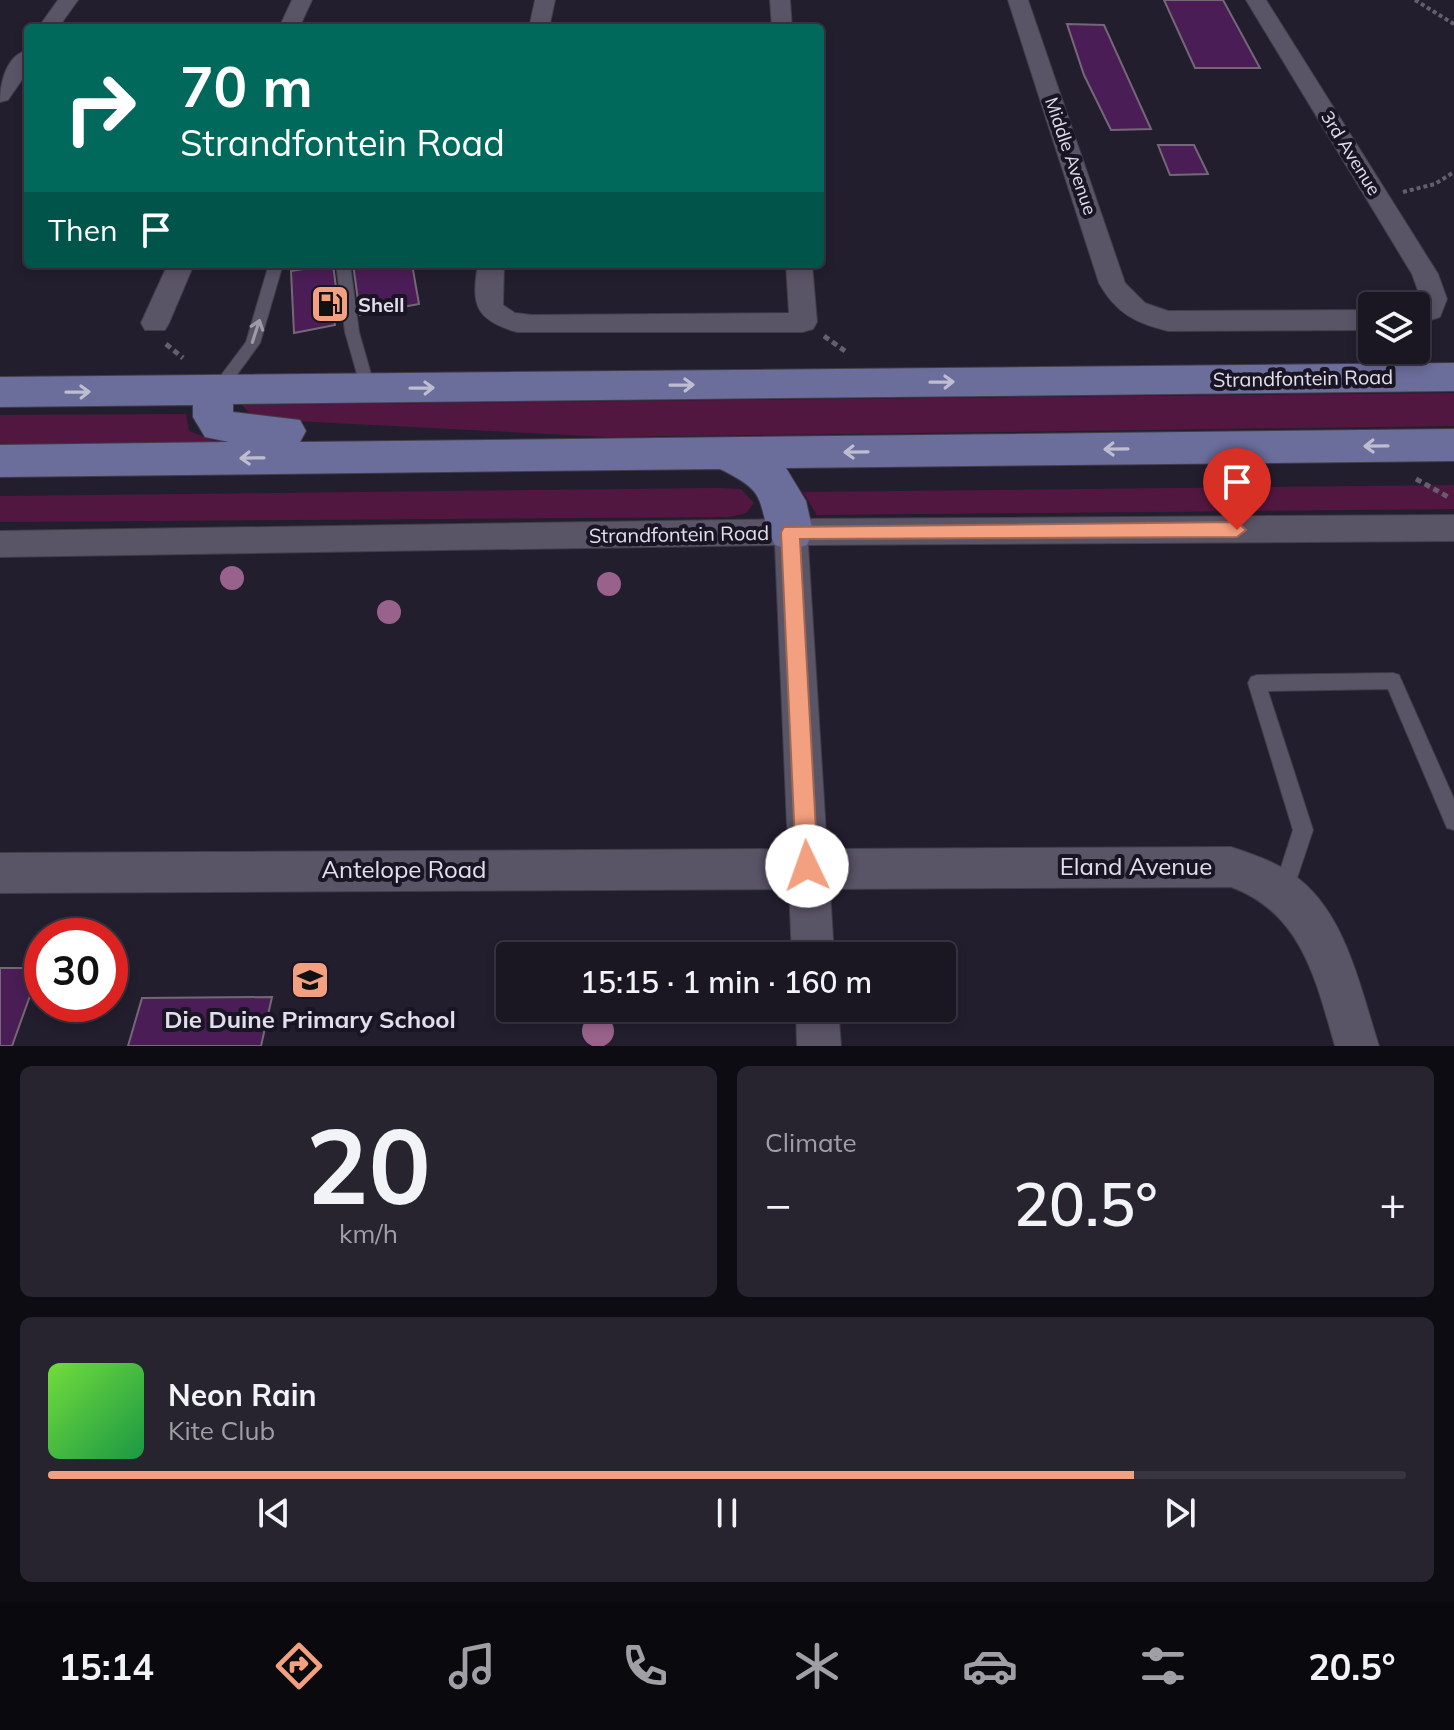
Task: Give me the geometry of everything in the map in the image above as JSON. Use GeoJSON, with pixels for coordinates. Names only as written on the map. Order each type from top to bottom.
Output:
{"type":"FeatureCollection","features":[{"type":"Feature","properties":{"kind":"main road","name":"Strandfontein Road"},"geometry":{"type":"LineString","coordinates":[[0,392],[1454,377]]}},
{"type":"Feature","properties":{"kind":"main road"},"geometry":{"type":"LineString","coordinates":[[218,390],[211,405],[212,418],[219,426],[230,429],[462,437],[666,454]]}},
{"type":"Feature","properties":{"kind":"main road"},"geometry":{"type":"LineString","coordinates":[[0,461],[1454,445]]}},
{"type":"Feature","properties":{"kind":"main road"},"geometry":{"type":"LineString","coordinates":[[724,453],[755,467],[777,485],[788,506],[791,532]]}},
{"type":"Feature","properties":{"kind":"street"},"geometry":{"type":"LineString","coordinates":[[51,24],[68,0]]}},
{"type":"Feature","properties":{"kind":"street"},"geometry":{"type":"LineString","coordinates":[[291,24],[302,0]]}},
{"type":"Feature","properties":{"kind":"street"},"geometry":{"type":"LineString","coordinates":[[540,24],[545,0]]}},
{"type":"Feature","properties":{"kind":"street"},"geometry":{"type":"LineString","coordinates":[[780,0],[782,24]]}},
{"type":"Feature","properties":{"kind":"street","name":"Middle Avenue"},"geometry":{"type":"LineString","coordinates":[[1018,0],[1112,283],[1130,309],[1146,317],[1168,321],[1358,320]]}},
{"type":"Feature","properties":{"kind":"street","name":"3rd Avenue"},"geometry":{"type":"LineString","coordinates":[[1256,0],[1431,287],[1434,299],[1430,304]]}},
{"type":"Feature","properties":{"kind":"street"},"geometry":{"type":"LineString","coordinates":[[0,95],[24,62]]}},
{"type":"Feature","properties":{"kind":"street"},"geometry":{"type":"LineString","coordinates":[[155,323],[179,268]]}},
{"type":"Feature","properties":{"kind":"street"},"geometry":{"type":"LineString","coordinates":[[490,268],[485,294],[487,303],[500,318],[514,323],[803,322],[799,268]]}},
{"type":"Feature","properties":{"kind":"street","name":"Strandfontein Road"},"geometry":{"type":"LineString","coordinates":[[0,544],[791,532],[1454,528]]}},
{"type":"Feature","properties":{"kind":"street"},"geometry":{"type":"LineString","coordinates":[[791,532],[812,942]]}},
{"type":"Feature","properties":{"kind":"street","name":"Antelope Road"},"geometry":{"type":"LineString","coordinates":[[0,873],[807,866]]}},
{"type":"Feature","properties":{"kind":"street","name":"Eland Avenue"},"geometry":{"type":"LineString","coordinates":[[807,866],[1231,867],[1260,874],[1284,889],[1306,913],[1323,944],[1357,1046]]}},
{"type":"Feature","properties":{"kind":"street"},"geometry":{"type":"LineString","coordinates":[[818,1022],[819,1046]]}},
{"type":"Feature","properties":{"kind":"lane"},"geometry":{"type":"LineString","coordinates":[[218,390],[253,343],[275,268]]}},
{"type":"Feature","properties":{"kind":"lane"},"geometry":{"type":"LineString","coordinates":[[344,268],[357,354],[368,388]]}},
{"type":"Feature","properties":{"kind":"lane"},"geometry":{"type":"LineString","coordinates":[[1284,889],[1303,830],[1257,683],[1393,681],[1454,821]]}},
{"type":"Feature","properties":{"kind":"path"},"geometry":{"type":"LineString","coordinates":[[1415,0],[1454,24]]}},
{"type":"Feature","properties":{"kind":"path"},"geometry":{"type":"LineString","coordinates":[[1378,198],[1435,184],[1454,172]]}},
{"type":"Feature","properties":{"kind":"path"},"geometry":{"type":"LineString","coordinates":[[803,322],[849,354]]}},
{"type":"Feature","properties":{"kind":"path"},"geometry":{"type":"LineString","coordinates":[[1414,478],[1454,500]]}},
{"type":"Feature","properties":{"kind":"shaded area"},"geometry":{"type":"Polygon","coordinates":[[[1454,393],[1454,426],[608,437],[255,419],[242,405],[1454,393]]]}},
{"type":"Feature","properties":{"kind":"shaded area"},"geometry":{"type":"Polygon","coordinates":[[[186,414],[189,431],[233,448],[0,448],[0,415],[186,414]]]}},
{"type":"Feature","properties":{"kind":"shaded area"},"geometry":{"type":"Polygon","coordinates":[[[1454,485],[1454,509],[817,515],[803,492],[1454,485]]]}},
{"type":"Feature","properties":{"kind":"shaded area"},"geometry":{"type":"Polygon","coordinates":[[[741,489],[754,503],[746,513],[729,517],[0,522],[0,496],[741,489]]]}},
{"type":"Feature","properties":{"kind":"building"},"geometry":{"type":"Polygon","coordinates":[[[1164,0],[1223,0],[1260,68],[1195,68],[1164,0]]]}},
{"type":"Feature","properties":{"kind":"building"},"geometry":{"type":"Polygon","coordinates":[[[1067,24],[1104,25],[1151,129],[1111,130],[1084,75],[1067,24]]]}},
{"type":"Feature","properties":{"kind":"building"},"geometry":{"type":"Polygon","coordinates":[[[1158,145],[1194,145],[1208,174],[1170,175],[1158,145]]]}},
{"type":"Feature","properties":{"kind":"building"},"geometry":{"type":"Polygon","coordinates":[[[334,268],[340,319],[334,320],[335,325],[294,333],[291,271],[334,268]]]}},
{"type":"Feature","properties":{"kind":"building"},"geometry":{"type":"Polygon","coordinates":[[[354,268],[413,268],[419,304],[360,315],[354,268]]]}},
{"type":"Feature","properties":{"kind":"building"},"geometry":{"type":"Polygon","coordinates":[[[0,968],[24,968],[24,1013],[12,1046],[0,1046],[0,968]]]}},
{"type":"Feature","properties":{"kind":"building"},"geometry":{"type":"Polygon","coordinates":[[[272,997],[261,1046],[128,1046],[142,998],[272,997]]]}},
{"type":"Feature","properties":{"kind":"place","name":"Shell"},"geometry":{"type":"Point","coordinates":[330,304]}},
{"type":"Feature","properties":{"kind":"place","name":"Die Duine Primary School"},"geometry":{"type":"Point","coordinates":[310,980]}},
{"type":"Feature","properties":{"kind":"route"},"geometry":{"type":"LineString","coordinates":[[807,866],[791,532],[1237,530]]}}]}
